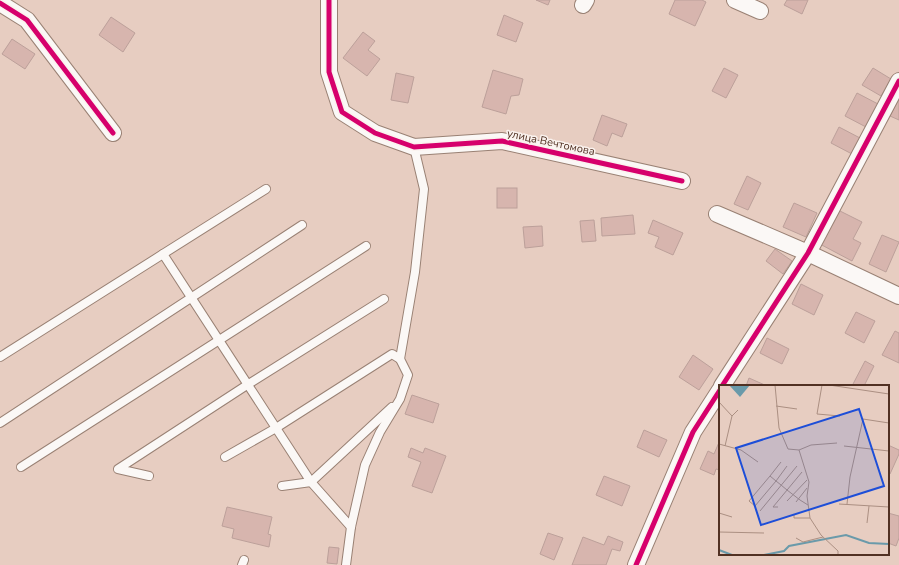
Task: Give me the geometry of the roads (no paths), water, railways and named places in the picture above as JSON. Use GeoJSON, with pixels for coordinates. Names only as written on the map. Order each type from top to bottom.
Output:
{"type":"FeatureCollection","features":[{"type":"Feature","properties":{"kind":"street"},"geometry":{"type":"LineString","coordinates":[[329,0],[328,72],[342,112],[375,133],[414,147]]}},
{"type":"Feature","properties":{"kind":"street"},"geometry":{"type":"LineString","coordinates":[[735,0],[760,11]]}},
{"type":"Feature","properties":{"kind":"street"},"geometry":{"type":"LineString","coordinates":[[0,3],[27,20],[113,133]]}},
{"type":"Feature","properties":{"kind":"street"},"geometry":{"type":"LineString","coordinates":[[723,385],[808,253],[899,81]]}},
{"type":"Feature","properties":{"kind":"street","name":"улица Вечтомова"},"geometry":{"type":"LineString","coordinates":[[414,147],[502,141],[682,181]]}},
{"type":"Feature","properties":{"kind":"street"},"geometry":{"type":"LineString","coordinates":[[717,214],[808,253],[899,296]]}},
{"type":"Feature","properties":{"kind":"street"},"geometry":{"type":"LineString","coordinates":[[636,565],[693,432],[719,392]]}},
{"type":"Feature","properties":{"kind":"lane"},"geometry":{"type":"LineString","coordinates":[[400,359],[415,272],[424,189],[414,147]]}},
{"type":"Feature","properties":{"kind":"lane"},"geometry":{"type":"LineString","coordinates":[[0,357],[266,189]]}},
{"type":"Feature","properties":{"kind":"lane"},"geometry":{"type":"LineString","coordinates":[[0,423],[302,225]]}},
{"type":"Feature","properties":{"kind":"lane"},"geometry":{"type":"LineString","coordinates":[[21,467],[366,246]]}},
{"type":"Feature","properties":{"kind":"lane"},"geometry":{"type":"LineString","coordinates":[[163,254],[311,482],[351,527]]}},
{"type":"Feature","properties":{"kind":"lane"},"geometry":{"type":"LineString","coordinates":[[149,476],[118,469],[247,385],[384,299]]}},
{"type":"Feature","properties":{"kind":"lane"},"geometry":{"type":"LineString","coordinates":[[225,457],[276,428],[392,354],[400,359],[408,375],[400,400],[380,432],[365,465],[351,527],[346,565]]}},
{"type":"Feature","properties":{"kind":"lane"},"geometry":{"type":"LineString","coordinates":[[282,486],[311,482],[400,400]]}}]}
